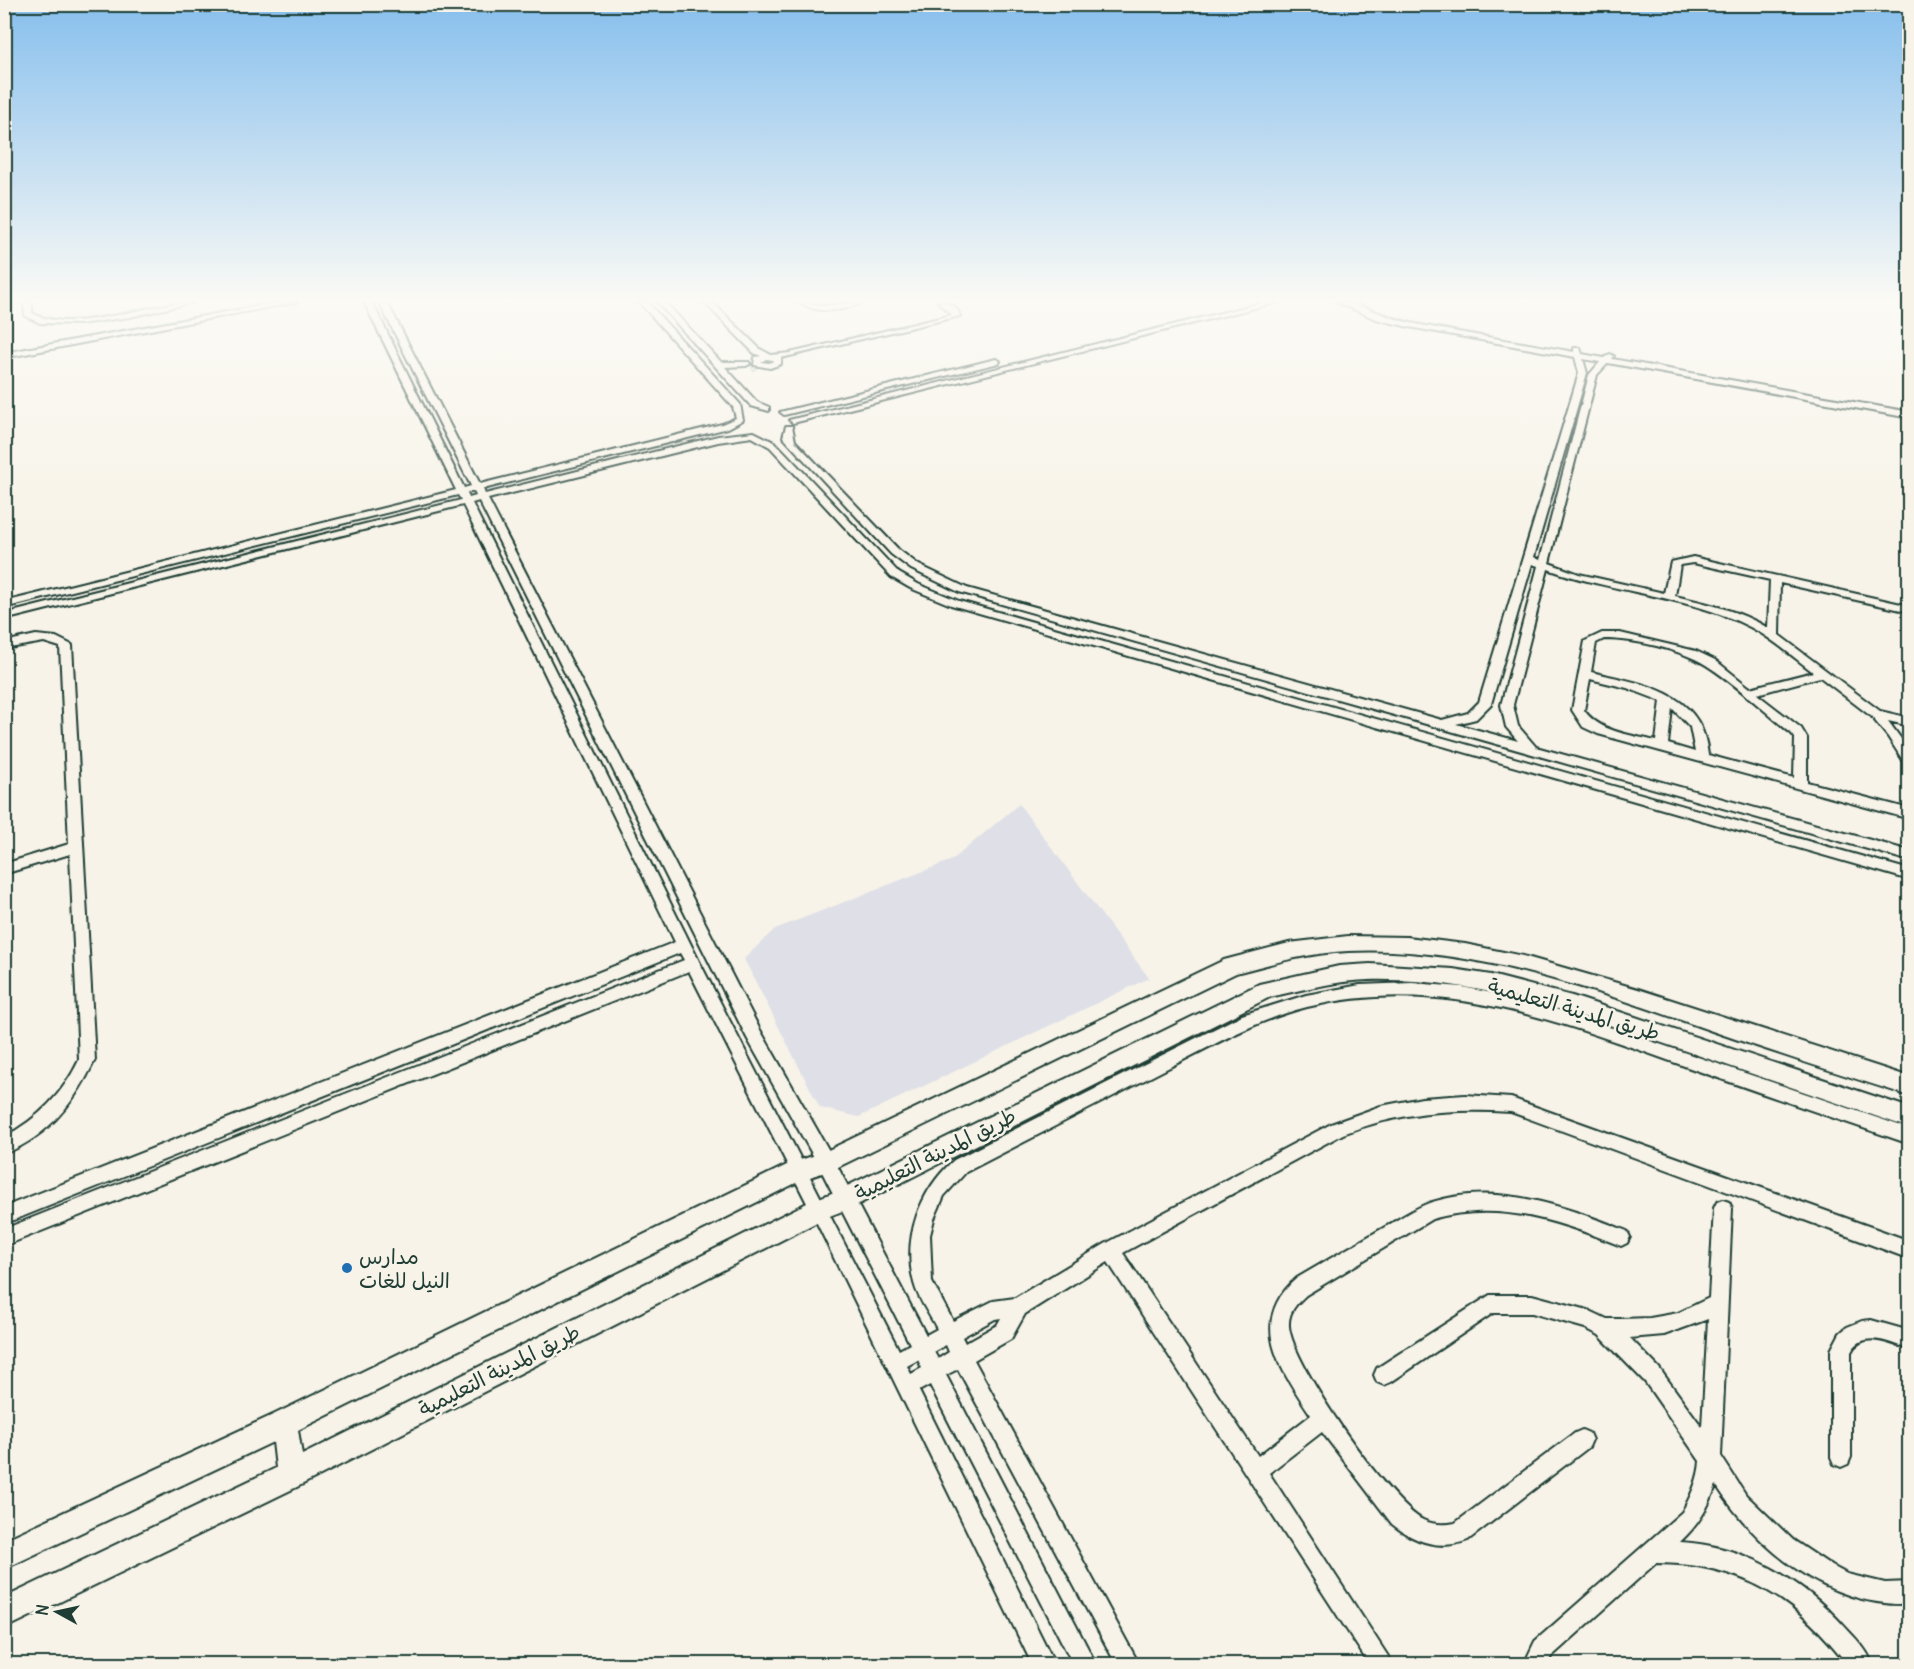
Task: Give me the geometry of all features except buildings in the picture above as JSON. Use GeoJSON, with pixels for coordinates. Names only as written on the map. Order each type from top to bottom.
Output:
{"type":"FeatureCollection","features":[{"type":"Feature","properties":{"kind":"street"},"geometry":{"type":"LineString","coordinates":[[410,380],[753,1033],[826,1162],[1085,1665]]}},
{"type":"Feature","properties":{"kind":"street"},"geometry":{"type":"LineString","coordinates":[[419,380],[684,945],[819,1209],[1044,1665]]}},
{"type":"Feature","properties":{"kind":"street"},"geometry":{"type":"LineString","coordinates":[[713,380],[736,406],[739,429],[773,445],[895,575],[914,586],[956,603],[1910,875]]}},
{"type":"Feature","properties":{"kind":"street"},"geometry":{"type":"LineString","coordinates":[[732,380],[754,404],[766,410]]}},
{"type":"Feature","properties":{"kind":"street"},"geometry":{"type":"LineString","coordinates":[[4,617],[725,426],[748,413],[766,410],[784,412],[917,380]]}},
{"type":"Feature","properties":{"kind":"street"},"geometry":{"type":"LineString","coordinates":[[4,605],[472,494],[718,439],[784,429],[974,380]]}},
{"type":"Feature","properties":{"kind":"street"},"geometry":{"type":"LineString","coordinates":[[1438,724],[1462,720],[1480,710],[1485,704],[1581,380]]}},
{"type":"Feature","properties":{"kind":"street"},"geometry":{"type":"LineString","coordinates":[[1532,750],[1512,727],[1507,705],[1592,380]]}},
{"type":"Feature","properties":{"kind":"street"},"geometry":{"type":"LineString","coordinates":[[1725,380],[1910,415]]}},
{"type":"Feature","properties":{"kind":"street"},"geometry":{"type":"LineString","coordinates":[[1736,380],[1910,410]]}},
{"type":"Feature","properties":{"kind":"street"},"geometry":{"type":"LineString","coordinates":[[784,412],[784,429],[791,442],[895,552],[934,578],[963,590],[1910,856]]}},
{"type":"Feature","properties":{"kind":"street"},"geometry":{"type":"LineString","coordinates":[[1669,597],[1675,564],[1685,560],[1910,609]]}},
{"type":"Feature","properties":{"kind":"street"},"geometry":{"type":"LineString","coordinates":[[1526,564],[1669,597],[1730,614],[1773,636],[1876,714],[1900,744],[1910,762]]}},
{"type":"Feature","properties":{"kind":"street"},"geometry":{"type":"LineString","coordinates":[[1773,636],[1775,579]]}},
{"type":"Feature","properties":{"kind":"street"},"geometry":{"type":"LineString","coordinates":[[1800,784],[1801,745],[1797,731],[1711,663],[1692,653],[1620,636],[1602,636],[1591,641],[1578,710],[1582,719],[1602,730],[1661,747],[1910,814]]}},
{"type":"Feature","properties":{"kind":"street"},"geometry":{"type":"LineString","coordinates":[[4,646],[39,639],[60,641],[66,645],[87,1060],[76,1086],[54,1112],[25,1136],[4,1146]]}},
{"type":"Feature","properties":{"kind":"street"},"geometry":{"type":"LineString","coordinates":[[1247,687],[1254,672]]}},
{"type":"Feature","properties":{"kind":"street"},"geometry":{"type":"LineString","coordinates":[[1749,692],[1822,673]]}},
{"type":"Feature","properties":{"kind":"street"},"geometry":{"type":"LineString","coordinates":[[1584,674],[1644,689],[1679,707],[1696,725],[1700,734],[1702,758]]}},
{"type":"Feature","properties":{"kind":"street"},"geometry":{"type":"LineString","coordinates":[[1661,747],[1667,699]]}},
{"type":"Feature","properties":{"kind":"street"},"geometry":{"type":"LineString","coordinates":[[1876,714],[1910,722]]}},
{"type":"Feature","properties":{"kind":"street"},"geometry":{"type":"LineString","coordinates":[[4,869],[76,847]]}},
{"type":"Feature","properties":{"kind":"street","name":"طريق المدينة التعليمية"},"geometry":{"type":"LineString","coordinates":[[4,1556],[284,1423],[799,1170],[826,1162],[1231,966],[1273,953],[1346,943],[1441,947],[1534,965],[1910,1087]]}},
{"type":"Feature","properties":{"kind":"street"},"geometry":{"type":"LineString","coordinates":[[4,1216],[684,945]]}},
{"type":"Feature","properties":{"kind":"street"},"geometry":{"type":"LineString","coordinates":[[4,1238],[693,963]]}},
{"type":"Feature","properties":{"kind":"street","name":"طريق المدينة التعليمية"},"geometry":{"type":"LineString","coordinates":[[4,1614],[291,1475],[819,1209],[845,1199],[1266,990],[1298,981],[1370,972],[1453,977],[1530,992],[1572,1004],[1910,1118]]}},
{"type":"Feature","properties":{"kind":"street"},"geometry":{"type":"LineString","coordinates":[[1128,1665],[923,1284],[920,1249],[927,1205],[938,1187],[952,1172],[1248,1020],[1288,1005],[1332,995],[1377,989],[1414,988],[1506,1000],[1556,1015],[1910,1137]]}},
{"type":"Feature","properties":{"kind":"street"},"geometry":{"type":"LineString","coordinates":[[895,1362],[993,1310],[1018,1307],[1111,1250],[1337,1129],[1368,1115],[1425,1103],[1473,1101],[1511,1105],[1910,1250]]}},
{"type":"Feature","properties":{"kind":"street"},"geometry":{"type":"LineString","coordinates":[[1582,1440],[1469,1526],[1450,1536],[1438,1536],[1419,1530],[1402,1519],[1325,1417],[1289,1363],[1281,1344],[1279,1325],[1283,1308],[1292,1294],[1304,1284],[1428,1212],[1449,1206],[1495,1203],[1543,1209],[1568,1216],[1621,1237]]}},
{"type":"Feature","properties":{"kind":"street"},"geometry":{"type":"LineString","coordinates":[[1535,1665],[1543,1649],[1655,1552],[1689,1519],[1700,1501],[1710,1461],[1723,1208]]}},
{"type":"Feature","properties":{"kind":"street"},"geometry":{"type":"LineString","coordinates":[[1111,1250],[1382,1665]]}},
{"type":"Feature","properties":{"kind":"street"},"geometry":{"type":"LineString","coordinates":[[1384,1375],[1490,1304],[1518,1303],[1550,1307],[1606,1328],[1639,1329],[1669,1326],[1703,1313],[1718,1303]]}},
{"type":"Feature","properties":{"kind":"street"},"geometry":{"type":"LineString","coordinates":[[907,1387],[1004,1332],[1018,1307]]}},
{"type":"Feature","properties":{"kind":"street"},"geometry":{"type":"LineString","coordinates":[[1606,1328],[1659,1384],[1710,1461],[1753,1518],[1785,1548],[1834,1579],[1865,1590],[1885,1594],[1910,1593]]}},
{"type":"Feature","properties":{"kind":"street"},"geometry":{"type":"LineString","coordinates":[[1841,1457],[1841,1350],[1844,1342],[1850,1335],[1869,1329],[1910,1341]]}},
{"type":"Feature","properties":{"kind":"street"},"geometry":{"type":"LineString","coordinates":[[1255,1471],[1325,1417]]}},
{"type":"Feature","properties":{"kind":"street"},"geometry":{"type":"LineString","coordinates":[[284,1423],[291,1475]]}},
{"type":"Feature","properties":{"kind":"street"},"geometry":{"type":"LineString","coordinates":[[1655,1552],[1706,1555],[1743,1566],[1762,1575],[1800,1600],[1819,1616],[1861,1665]]}},
{"type":"Feature","properties":{"kind":"shaded area"},"geometry":{"type":"Polygon","coordinates":[[[1019,804],[1149,978],[859,1117],[820,1108],[744,959],[775,929],[952,860],[1019,804]]]}},
{"type":"Feature","properties":{"kind":"place","name":"مدارس النيل للغات"},"geometry":{"type":"Point","coordinates":[347,1268]}}]}
